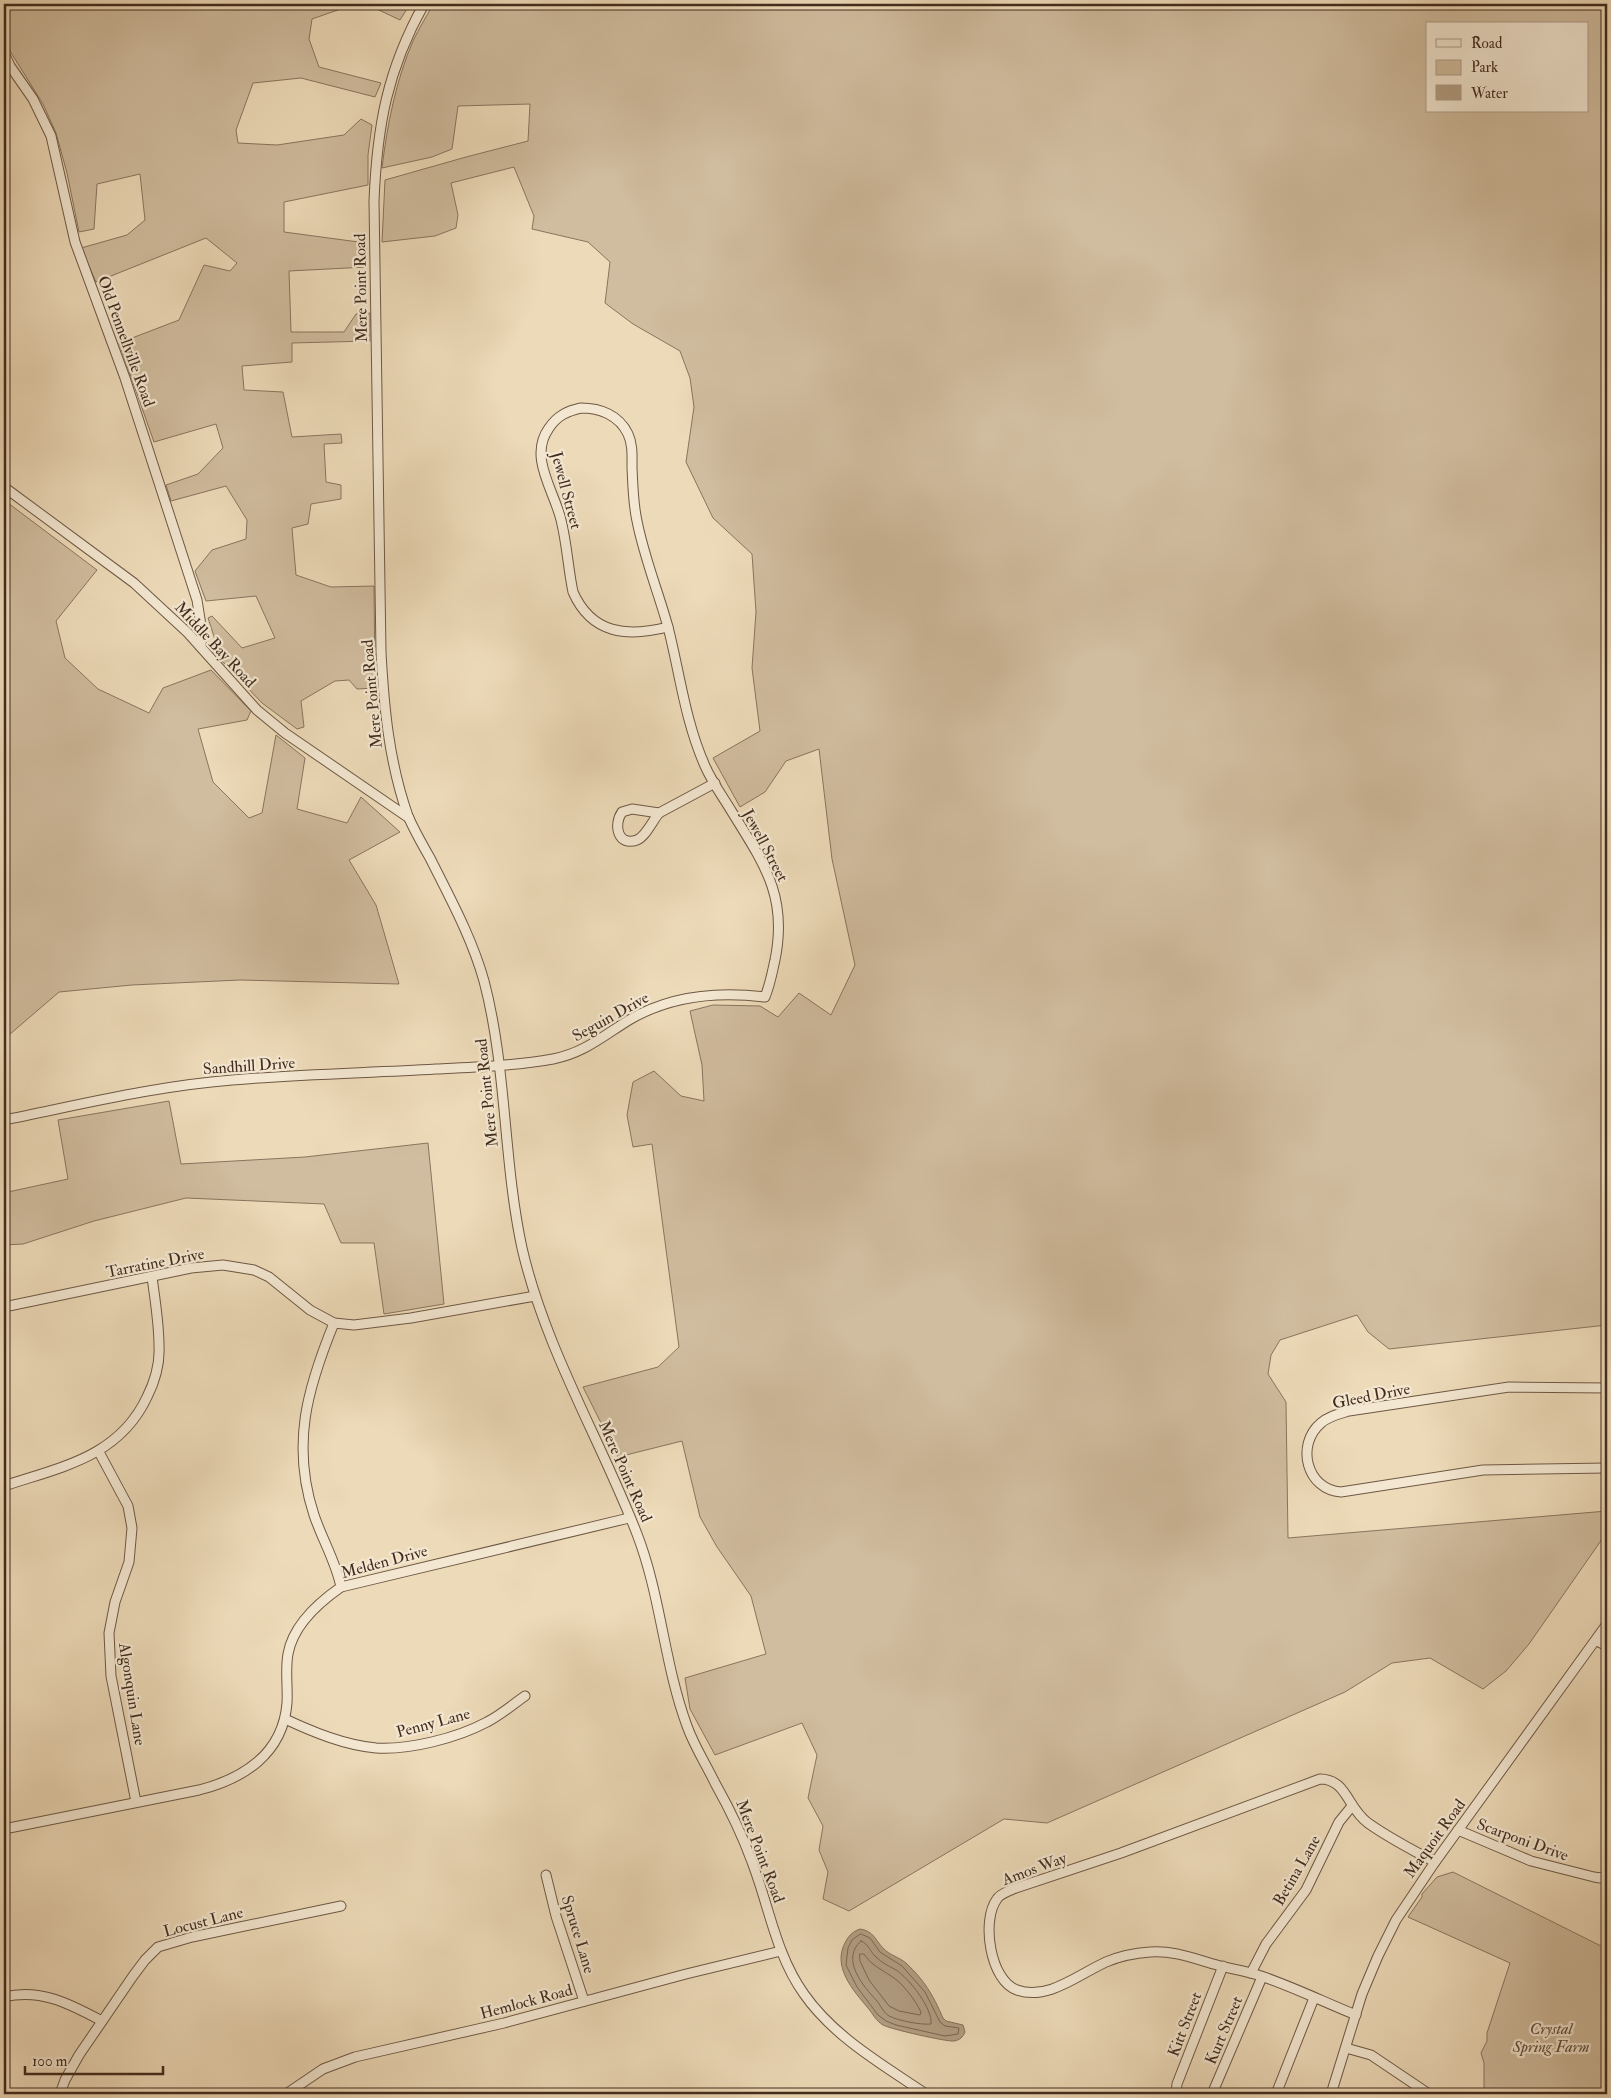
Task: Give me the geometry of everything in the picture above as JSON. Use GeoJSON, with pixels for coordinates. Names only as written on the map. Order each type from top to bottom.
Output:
{"type":"FeatureCollection","features":[{"type":"Feature","properties":{"kind":"street","name":"Mere Point Road"},"geometry":{"type":"LineString","coordinates":[[424,4],[402,46],[383,106],[376,149],[374,201],[380,652],[387,738],[392,759],[409,818],[451,898],[476,956],[488,997],[499,1066],[517,1224],[535,1296],[636,1532],[650,1576],[670,1667],[688,1728],[743,1838],[758,1877],[781,1951],[803,1993],[827,2022],[926,2094]]}},
{"type":"Feature","properties":{"kind":"street","name":"Old Pennellville Road"},"geometry":{"type":"LineString","coordinates":[[4,53],[10,66],[33,99],[51,136],[75,242],[125,378],[197,600],[202,632],[201,647]]}},
{"type":"Feature","properties":{"kind":"street","name":"Jewell Street"},"geometry":{"type":"LineString","coordinates":[[668,627],[640,633],[610,630],[588,616],[577,602],[569,572],[561,518],[540,459],[540,448],[547,430],[552,422],[566,412],[581,408],[604,411],[618,420],[628,434],[631,443],[633,498],[638,527],[668,627],[687,718],[706,768],[758,854],[775,892],[779,913],[779,935],[769,987],[765,997]]}},
{"type":"Feature","properties":{"kind":"street","name":"Middle Bay Road"},"geometry":{"type":"LineString","coordinates":[[4,487],[134,583],[201,647],[257,710],[284,733],[409,818]]}},
{"type":"Feature","properties":{"kind":"street"},"geometry":{"type":"LineString","coordinates":[[659,813],[632,809],[626,810],[617,820],[619,834],[626,840],[638,839],[659,813],[714,783]]}},
{"type":"Feature","properties":{"kind":"street","name":"Seguin Drive"},"geometry":{"type":"LineString","coordinates":[[499,1066],[568,1056],[598,1042],[641,1013],[686,997],[718,994],[765,997]]}},
{"type":"Feature","properties":{"kind":"street","name":"Sandhill Drive"},"geometry":{"type":"LineString","coordinates":[[4,1120],[182,1086],[231,1080],[499,1066]]}},
{"type":"Feature","properties":{"kind":"street","name":"Tarratine Drive"},"geometry":{"type":"LineString","coordinates":[[4,1308],[207,1266],[238,1266],[269,1277],[310,1310],[334,1322],[354,1325],[402,1319],[535,1296]]}},
{"type":"Feature","properties":{"kind":"street"},"geometry":{"type":"LineString","coordinates":[[4,1486],[56,1469],[99,1452],[118,1439],[130,1426],[142,1409],[157,1370],[159,1340],[152,1278]]}},
{"type":"Feature","properties":{"kind":"street"},"geometry":{"type":"LineString","coordinates":[[334,1322],[317,1367],[307,1401],[302,1431],[302,1453],[308,1498],[341,1587]]}},
{"type":"Feature","properties":{"kind":"street","name":"Gleed Drive"},"geometry":{"type":"LineString","coordinates":[[1607,1388],[1509,1387],[1349,1411],[1334,1415],[1320,1424],[1309,1438],[1307,1448],[1310,1469],[1319,1485],[1326,1489],[1342,1492],[1491,1469],[1607,1468]]}},
{"type":"Feature","properties":{"kind":"street","name":"Algonquin Lane"},"geometry":{"type":"LineString","coordinates":[[99,1452],[128,1506],[132,1528],[129,1562],[115,1602],[109,1633],[112,1676],[136,1802]]}},
{"type":"Feature","properties":{"kind":"street","name":"Melden Drive"},"geometry":{"type":"LineString","coordinates":[[4,1829],[214,1786],[244,1773],[264,1756],[285,1719],[288,1653],[293,1640],[312,1611],[341,1587],[629,1518]]}},
{"type":"Feature","properties":{"kind":"street","name":"Maquoit Road"},"geometry":{"type":"LineString","coordinates":[[1331,2094],[1369,1974],[1386,1937],[1435,1862],[1607,1624]]}},
{"type":"Feature","properties":{"kind":"street"},"geometry":{"type":"LineString","coordinates":[[1597,1640],[1607,1646]]}},
{"type":"Feature","properties":{"kind":"street","name":"Penny Lane"},"geometry":{"type":"LineString","coordinates":[[285,1719],[312,1731],[359,1745],[375,1748],[399,1748],[470,1730],[500,1715],[525,1696]]}},
{"type":"Feature","properties":{"kind":"street","name":"Amos Way"},"geometry":{"type":"LineString","coordinates":[[1356,2015],[1262,1977],[1168,1953],[1136,1954],[1105,1962],[1052,1988],[1036,1992],[1018,1991],[1010,1987],[1004,1980],[994,1962],[990,1940],[992,1907],[997,1898],[1013,1889],[1121,1853],[1320,1779],[1329,1779],[1337,1783],[1352,1806],[1367,1822],[1396,1841],[1435,1862]]}},
{"type":"Feature","properties":{"kind":"street","name":"Betina Lane"},"geometry":{"type":"LineString","coordinates":[[1251,1974],[1266,1944],[1306,1890],[1340,1822],[1352,1806]]}},
{"type":"Feature","properties":{"kind":"street","name":"Scarponi Drive"},"geometry":{"type":"LineString","coordinates":[[1458,1830],[1530,1861],[1562,1870],[1604,1876]]}},
{"type":"Feature","properties":{"kind":"street","name":"Spruce Lane"},"geometry":{"type":"LineString","coordinates":[[546,1875],[556,1916],[584,2001]]}},
{"type":"Feature","properties":{"kind":"street"},"geometry":{"type":"LineString","coordinates":[[1604,1876],[1607,1885]]}},
{"type":"Feature","properties":{"kind":"street","name":"Locust Lane"},"geometry":{"type":"LineString","coordinates":[[60,2094],[65,2080],[79,2055],[145,1960],[158,1948],[192,1937],[341,1906]]}},
{"type":"Feature","properties":{"kind":"street","name":"Hemlock Road"},"geometry":{"type":"LineString","coordinates":[[286,2094],[316,2073],[339,2062],[781,1951]]}},
{"type":"Feature","properties":{"kind":"street","name":"Kitt Street"},"geometry":{"type":"LineString","coordinates":[[1176,2093],[1177,2084],[1222,1966]]}},
{"type":"Feature","properties":{"kind":"street","name":"Kurt Street"},"geometry":{"type":"LineString","coordinates":[[1212,2094],[1262,1977]]}},
{"type":"Feature","properties":{"kind":"street"},"geometry":{"type":"LineString","coordinates":[[4,1997],[28,1994],[45,1996],[61,2000],[102,2021]]}},
{"type":"Feature","properties":{"kind":"street"},"geometry":{"type":"LineString","coordinates":[[1276,2094],[1314,1998]]}},
{"type":"Feature","properties":{"kind":"street"},"geometry":{"type":"LineString","coordinates":[[1346,2048],[1371,2055],[1429,2094]]}},
{"type":"Feature","properties":{"kind":"green space"},"geometry":{"type":"Polygon","coordinates":[[[4,4],[355,4],[312,19],[309,39],[319,67],[381,83],[375,97],[301,78],[253,83],[236,130],[238,143],[277,145],[344,135],[361,119],[372,125],[368,155],[368,185],[284,202],[284,232],[366,243],[367,267],[289,271],[291,332],[344,332],[356,314],[370,313],[370,341],[292,343],[292,362],[242,366],[244,390],[283,392],[292,437],[341,434],[342,443],[324,444],[326,482],[341,485],[341,499],[311,504],[308,524],[292,528],[296,575],[331,587],[374,586],[375,688],[357,689],[349,680],[335,681],[301,701],[304,727],[297,729],[262,703],[222,661],[208,618],[212,616],[242,648],[275,638],[256,596],[206,601],[195,571],[212,550],[246,539],[247,520],[226,486],[171,501],[166,485],[198,474],[223,448],[216,424],[154,442],[119,343],[179,320],[204,265],[230,271],[237,263],[206,238],[96,282],[81,248],[127,235],[145,220],[140,174],[97,184],[94,229],[79,232],[67,173],[56,133],[43,104],[10,51],[4,21],[4,4]]]}},
{"type":"Feature","properties":{"kind":"green space"},"geometry":{"type":"Polygon","coordinates":[[[366,4],[410,4],[400,20],[366,4]]]}},
{"type":"Feature","properties":{"kind":"green space"},"geometry":{"type":"Polygon","coordinates":[[[433,4],[1607,4],[1607,1247],[1604,1248],[1603,1257],[1607,1259],[1607,1325],[1389,1349],[1368,1332],[1357,1315],[1280,1340],[1271,1355],[1268,1374],[1286,1402],[1288,1538],[1607,1511],[1607,1532],[1529,1644],[1506,1671],[1483,1689],[1430,1658],[1392,1663],[1345,1692],[1047,1823],[1004,1819],[849,1911],[823,1899],[828,1872],[819,1850],[823,1826],[808,1798],[817,1755],[802,1723],[715,1755],[690,1709],[685,1678],[766,1654],[751,1596],[717,1547],[700,1517],[682,1441],[618,1457],[583,1387],[658,1367],[679,1347],[652,1144],[633,1147],[627,1115],[633,1082],[654,1071],[681,1096],[704,1101],[702,1065],[690,1011],[713,1005],[760,1006],[778,1017],[799,993],[831,1015],[855,965],[832,859],[819,749],[786,761],[765,792],[740,807],[713,758],[760,731],[752,668],[756,612],[752,554],[713,518],[686,462],[694,407],[690,378],[680,351],[633,324],[605,303],[610,262],[588,242],[532,229],[534,216],[514,167],[451,183],[458,215],[456,228],[435,236],[382,242],[385,180],[528,141],[530,104],[458,106],[452,149],[432,157],[382,168],[397,87],[413,41],[433,4]]]}},
{"type":"Feature","properties":{"kind":"green space"},"geometry":{"type":"Polygon","coordinates":[[[4,500],[97,570],[56,621],[65,658],[98,689],[149,713],[163,688],[211,670],[251,711],[247,720],[198,729],[213,782],[249,818],[262,813],[276,735],[305,758],[297,809],[347,823],[361,797],[400,832],[349,860],[376,905],[399,984],[240,980],[132,985],[59,992],[9,1035],[4,1021],[4,500]]]}},
{"type":"Feature","properties":{"kind":"green space"},"geometry":{"type":"Polygon","coordinates":[[[169,1101],[181,1164],[305,1157],[428,1143],[444,1304],[384,1314],[374,1243],[341,1243],[324,1204],[186,1198],[94,1221],[23,1244],[4,1245],[4,1172],[8,1192],[68,1179],[58,1120],[169,1101]]]}},
{"type":"Feature","properties":{"kind":"green space","name":"Crystal Spring Farm"},"geometry":{"type":"Polygon","coordinates":[[[1453,1872],[1607,1949],[1607,2094],[1484,2094],[1484,2063],[1481,2053],[1487,2041],[1487,2033],[1510,1963],[1408,1917],[1422,1897],[1422,1894],[1437,1877],[1453,1872]]]}},
{"type":"Feature","properties":{"kind":"water"},"geometry":{"type":"Polygon","coordinates":[[[860,1929],[871,1934],[885,1950],[903,1961],[913,1970],[928,1989],[943,2018],[946,2021],[963,2025],[965,2032],[961,2038],[956,2041],[949,2041],[918,2035],[888,2027],[876,2019],[850,1985],[842,1968],[842,1950],[846,1941],[860,1929]]]}}]}
